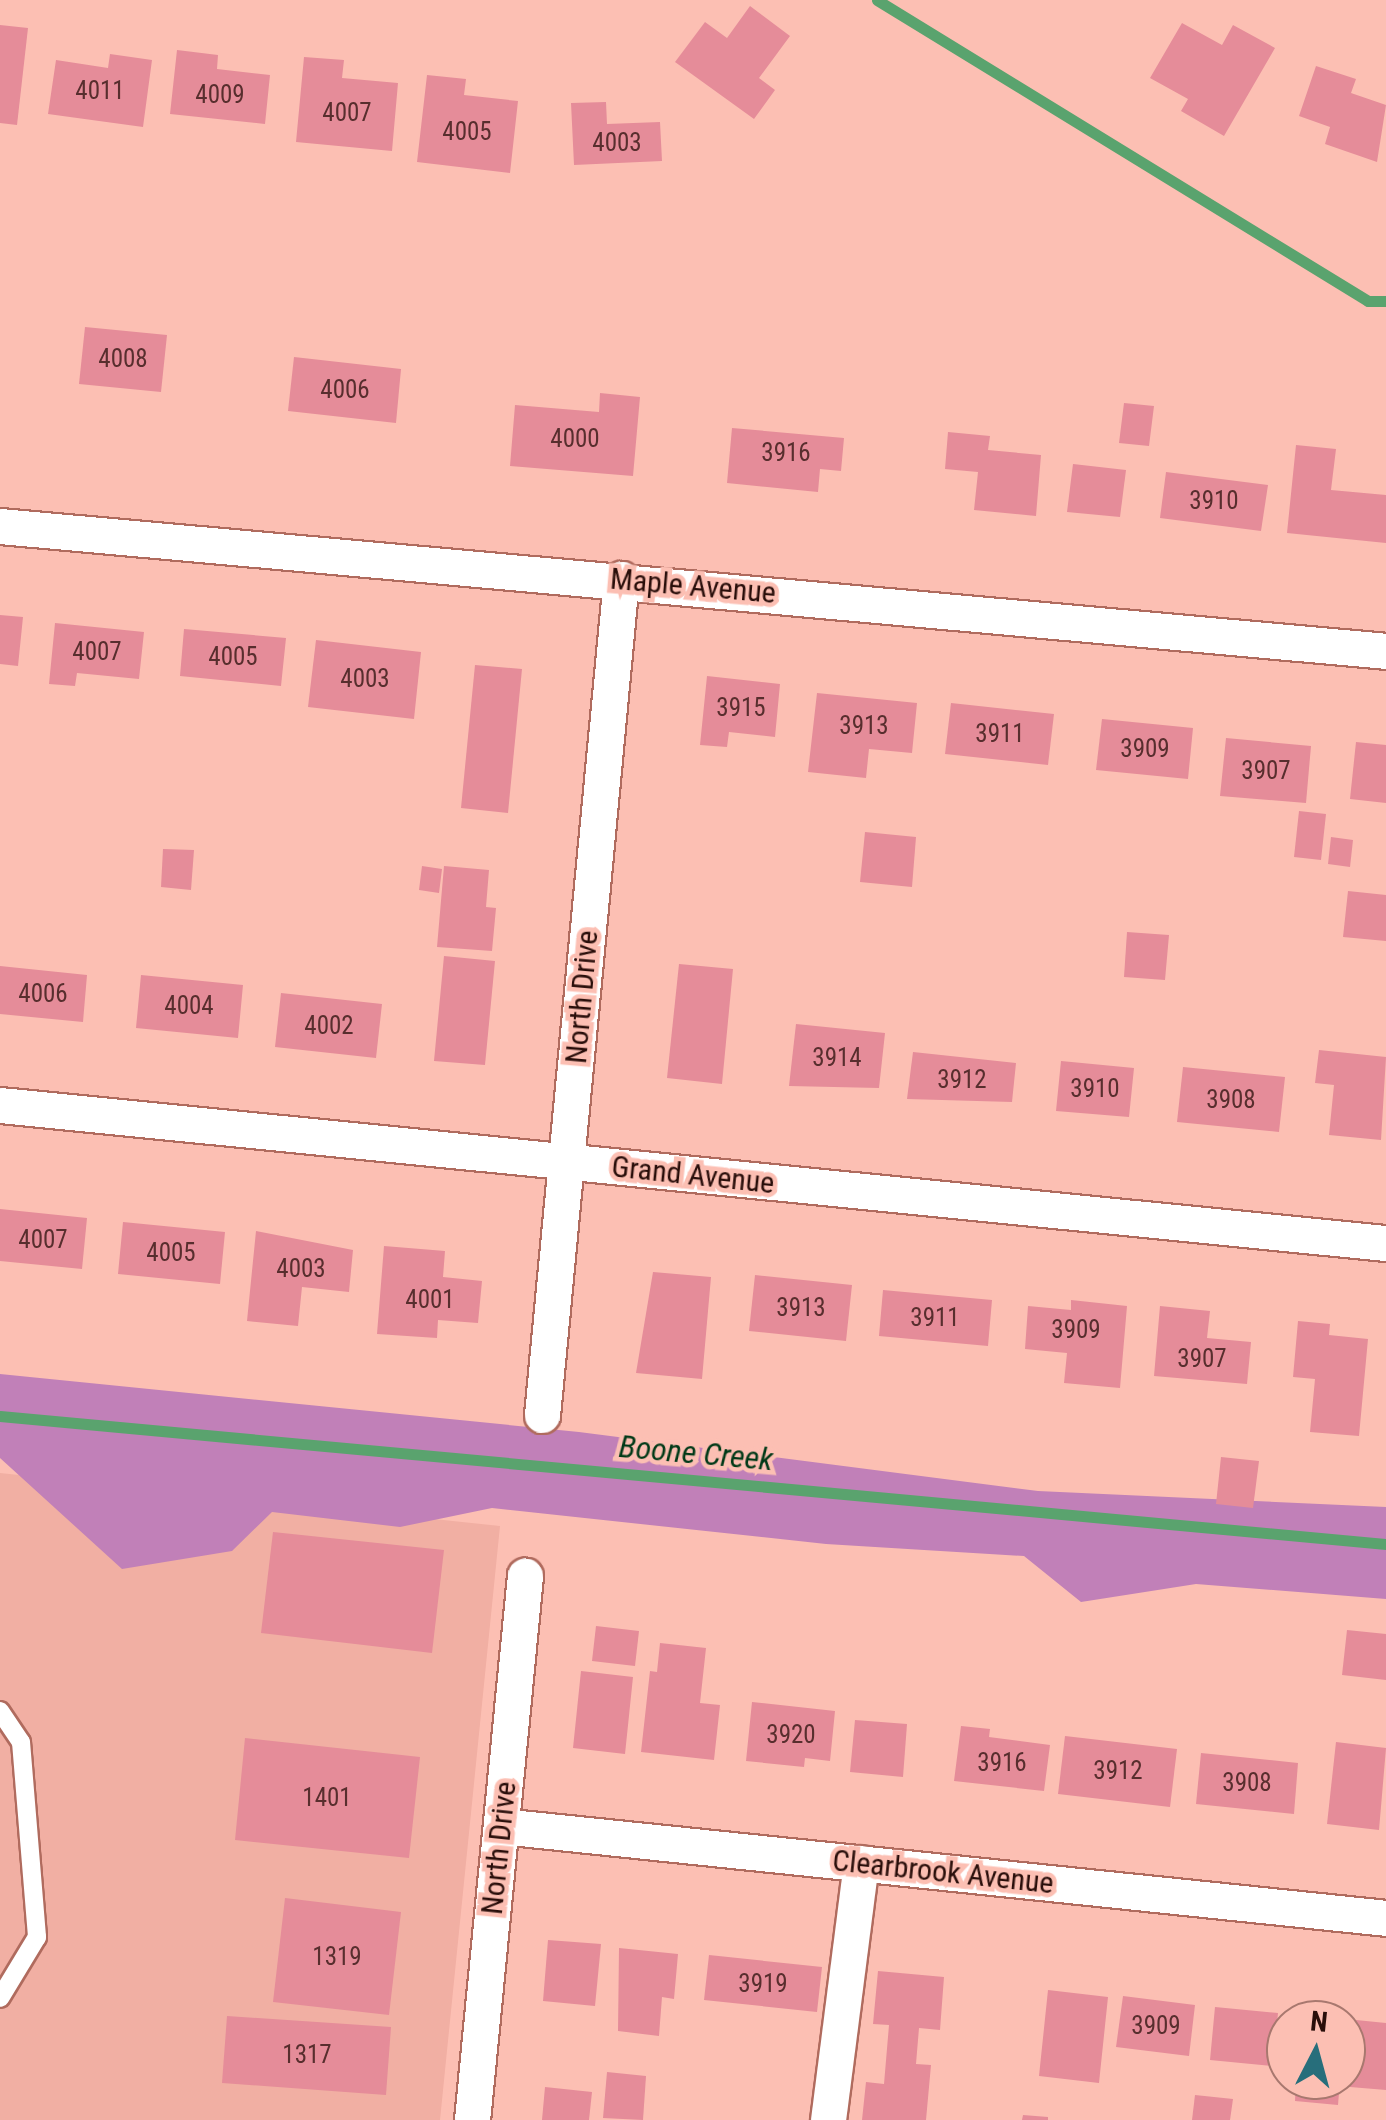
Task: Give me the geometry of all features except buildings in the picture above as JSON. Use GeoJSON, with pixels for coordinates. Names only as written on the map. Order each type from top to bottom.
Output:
{"type":"FeatureCollection","features":[{"type":"Feature","properties":{"kind":"street","name":"Maple Avenue"},"geometry":{"type":"LineString","coordinates":[[0,526],[1386,651]]}},
{"type":"Feature","properties":{"kind":"street","name":"North Drive"},"geometry":{"type":"LineString","coordinates":[[542,1415],[621,579]]}},
{"type":"Feature","properties":{"kind":"street","name":"Grand Avenue"},"geometry":{"type":"LineString","coordinates":[[0,1105],[1386,1243]]}},
{"type":"Feature","properties":{"kind":"street","name":"North Drive"},"geometry":{"type":"LineString","coordinates":[[472,2120],[525,1576]]}},
{"type":"Feature","properties":{"kind":"street","name":"Clearbrook Avenue"},"geometry":{"type":"LineString","coordinates":[[500,1826],[1386,1918]]}},
{"type":"Feature","properties":{"kind":"street"},"geometry":{"type":"LineString","coordinates":[[828,2120],[861,1864]]}},
{"type":"Feature","properties":{"kind":"lane"},"geometry":{"type":"LineString","coordinates":[[0,1711],[21,1742],[37,1936],[0,1998]]}},
{"type":"Feature","properties":{"kind":"shaded area"},"geometry":{"type":"Polygon","coordinates":[[[0,1374],[579,1432],[1038,1491],[1386,1507],[1386,1599],[1196,1584],[1081,1602],[1024,1556],[826,1544],[492,1508],[400,1527],[272,1512],[232,1551],[122,1569],[0,1458],[0,1374]]]}},
{"type":"Feature","properties":{"kind":"shaded area"},"geometry":{"type":"Polygon","coordinates":[[[0,1473],[500,1526],[440,2120],[0,2120],[0,1473]]]}},
{"type":"Feature","properties":{"kind":"waterway"},"geometry":{"type":"LineString","coordinates":[[877,0],[1368,301],[1386,301]]}},
{"type":"Feature","properties":{"kind":"waterway","name":"Boone Creek"},"geometry":{"type":"LineString","coordinates":[[0,1416],[1386,1544]]}}]}
